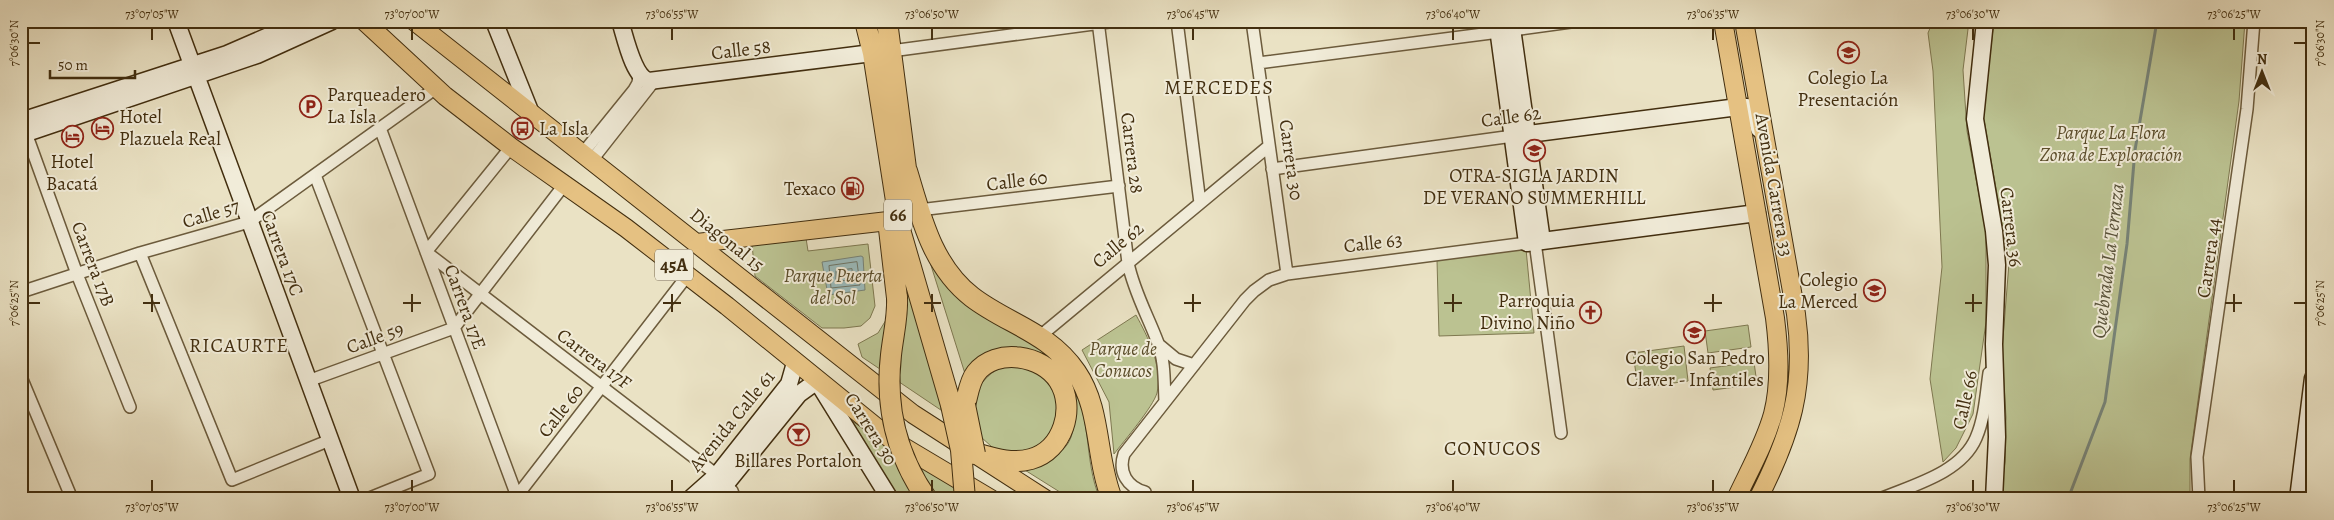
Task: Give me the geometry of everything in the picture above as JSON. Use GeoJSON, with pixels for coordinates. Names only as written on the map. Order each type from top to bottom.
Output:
{"type":"FeatureCollection","features":[{"type":"Feature","properties":{"kind":"highway"},"geometry":{"type":"LineString","coordinates":[[864,21],[864,54],[888,220],[897,298],[890,367],[890,403],[901,450],[927,499]]}},
{"type":"Feature","properties":{"kind":"highway","name":"66"},"geometry":{"type":"LineString","coordinates":[[864,21],[873,53],[901,234],[958,405],[973,444],[979,499]]}},
{"type":"Feature","properties":{"kind":"highway","name":"66"},"geometry":{"type":"LineString","coordinates":[[887,21],[907,171],[912,224],[958,405],[965,499]]}},
{"type":"Feature","properties":{"kind":"highway"},"geometry":{"type":"LineString","coordinates":[[907,171],[933,250],[956,282],[981,303],[1039,337],[1066,360],[1076,372],[1086,390],[1095,413],[1102,466],[1112,499]]}},
{"type":"Feature","properties":{"kind":"highway"},"geometry":{"type":"LineString","coordinates":[[958,405],[976,372],[985,365],[1004,357],[1026,358],[1036,361],[1053,373],[1060,382],[1067,402],[1067,412],[1062,433],[1056,442],[1040,455],[1030,460],[1009,462],[971,452]]}},
{"type":"Feature","properties":{"kind":"main road","name":"45A"},"geometry":{"type":"LineString","coordinates":[[364,21],[436,88],[511,147],[618,222],[892,440],[991,499]]}},
{"type":"Feature","properties":{"kind":"main road","name":"Diagonal 15"},"geometry":{"type":"LineString","coordinates":[[414,21],[588,156],[899,403],[940,433],[1045,499]]}},
{"type":"Feature","properties":{"kind":"main road","name":"Avenida Carrera 33"},"geometry":{"type":"LineString","coordinates":[[1724,21],[1746,109],[1757,213],[1776,318],[1779,369],[1773,416],[1736,499]]}},
{"type":"Feature","properties":{"kind":"main road","name":"Avenida Carrera 33"},"geometry":{"type":"LineString","coordinates":[[1744,21],[1797,321],[1799,370],[1797,394],[1791,424],[1759,497]]}},
{"type":"Feature","properties":{"kind":"main road"},"geometry":{"type":"LineString","coordinates":[[697,243],[888,220]]}},
{"type":"Feature","properties":{"kind":"street","name":"Carrera 17C"},"geometry":{"type":"LineString","coordinates":[[176,21],[352,499]]}},
{"type":"Feature","properties":{"kind":"street"},"geometry":{"type":"LineString","coordinates":[[194,71],[303,21]]}},
{"type":"Feature","properties":{"kind":"street"},"geometry":{"type":"LineString","coordinates":[[23,130],[194,71],[257,55],[332,21]]}},
{"type":"Feature","properties":{"kind":"street"},"geometry":{"type":"LineString","coordinates":[[494,21],[530,111]]}},
{"type":"Feature","properties":{"kind":"street"},"geometry":{"type":"LineString","coordinates":[[588,156],[638,83],[639,75],[620,21]]}},
{"type":"Feature","properties":{"kind":"street"},"geometry":{"type":"LineString","coordinates":[[891,51],[1116,21]]}},
{"type":"Feature","properties":{"kind":"street"},"geometry":{"type":"LineString","coordinates":[[1177,21],[1200,203]]}},
{"type":"Feature","properties":{"kind":"street","name":"Carrera 30"},"geometry":{"type":"LineString","coordinates":[[1252,21],[1288,274]]}},
{"type":"Feature","properties":{"kind":"street"},"geometry":{"type":"LineString","coordinates":[[1258,63],[1505,26],[1578,21]]}},
{"type":"Feature","properties":{"kind":"street","name":"Carrera 36"},"geometry":{"type":"LineString","coordinates":[[1985,21],[1975,119],[1996,248],[1998,280],[1994,344],[1998,437],[1994,499]]}},
{"type":"Feature","properties":{"kind":"street","name":"Carrera 44"},"geometry":{"type":"LineString","coordinates":[[2199,499],[2197,458],[2247,109],[2254,21]]}},
{"type":"Feature","properties":{"kind":"street","name":"Carrera 28"},"geometry":{"type":"LineString","coordinates":[[1098,22],[1128,263],[1136,295],[1158,344],[1162,358],[1165,401]]}},
{"type":"Feature","properties":{"kind":"street"},"geometry":{"type":"LineString","coordinates":[[1505,26],[1561,433]]}},
{"type":"Feature","properties":{"kind":"street","name":"Calle 58"},"geometry":{"type":"LineString","coordinates":[[639,75],[644,80],[654,81],[864,54]]}},
{"type":"Feature","properties":{"kind":"street"},"geometry":{"type":"LineString","coordinates":[[588,156],[654,81]]}},
{"type":"Feature","properties":{"kind":"street","name":"Calle 57"},"geometry":{"type":"LineString","coordinates":[[21,292],[140,253],[249,222],[436,88]]}},
{"type":"Feature","properties":{"kind":"street","name":"Calle 62"},"geometry":{"type":"LineString","coordinates":[[1272,169],[1520,136],[1746,109]]}},
{"type":"Feature","properties":{"kind":"street","name":"Avenida Carrera 33"},"geometry":{"type":"LineString","coordinates":[[1746,109],[1757,116],[1765,166],[1773,182]]}},
{"type":"Feature","properties":{"kind":"street","name":"Carrera 17E"},"geometry":{"type":"LineString","coordinates":[[380,128],[515,498]]}},
{"type":"Feature","properties":{"kind":"street","name":"Carrera 17B"},"geometry":{"type":"LineString","coordinates":[[23,130],[77,274],[130,407]]}},
{"type":"Feature","properties":{"kind":"street","name":"Calle 62"},"geometry":{"type":"LineString","coordinates":[[1039,337],[1269,146]]}},
{"type":"Feature","properties":{"kind":"street"},"geometry":{"type":"LineString","coordinates":[[426,252],[511,147]]}},
{"type":"Feature","properties":{"kind":"street"},"geometry":{"type":"LineString","coordinates":[[315,175],[430,474],[367,499]]}},
{"type":"Feature","properties":{"kind":"street"},"geometry":{"type":"LineString","coordinates":[[454,328],[564,185]]}},
{"type":"Feature","properties":{"kind":"street","name":"Calle 60"},"geometry":{"type":"LineString","coordinates":[[919,210],[1119,186]]}},
{"type":"Feature","properties":{"kind":"street","name":"Calle 63"},"geometry":{"type":"LineString","coordinates":[[1145,492],[1136,488],[1125,478],[1122,462],[1129,448],[1254,291],[1269,280],[1288,274],[1757,213]]}},
{"type":"Feature","properties":{"kind":"street","name":"Carrera 17F"},"geometry":{"type":"LineString","coordinates":[[426,252],[722,479],[735,499]]}},
{"type":"Feature","properties":{"kind":"street"},"geometry":{"type":"LineString","coordinates":[[140,253],[232,480],[330,440]]}},
{"type":"Feature","properties":{"kind":"street","name":"Calle 60"},"geometry":{"type":"LineString","coordinates":[[515,498],[687,276]]}},
{"type":"Feature","properties":{"kind":"street","name":"Calle 59"},"geometry":{"type":"LineString","coordinates":[[308,381],[454,328]]}},
{"type":"Feature","properties":{"kind":"street","name":"Carrera 28"},"geometry":{"type":"LineString","coordinates":[[1158,344],[1176,359],[1194,365]]}},
{"type":"Feature","properties":{"kind":"street","name":"Calle 66"},"geometry":{"type":"LineString","coordinates":[[1880,499],[1942,472],[1954,464],[1971,447],[1983,417],[1994,344]]}},
{"type":"Feature","properties":{"kind":"street","name":"Avenida Calle 61"},"geometry":{"type":"LineString","coordinates":[[710,499],[789,384],[795,362]]}},
{"type":"Feature","properties":{"kind":"street"},"geometry":{"type":"LineString","coordinates":[[21,377],[72,499]]}},
{"type":"Feature","properties":{"kind":"street"},"geometry":{"type":"LineString","coordinates":[[2298,499],[2313,378]]}},
{"type":"Feature","properties":{"kind":"street","name":"Carrera 30"},"geometry":{"type":"LineString","coordinates":[[817,381],[890,499]]}},
{"type":"Feature","properties":{"kind":"street","name":"Avenida Calle 61"},"geometry":{"type":"LineString","coordinates":[[690,499],[722,479],[799,394],[817,381]]}},
{"type":"Feature","properties":{"kind":"green space"},"geometry":{"type":"Polygon","coordinates":[[[1933,21],[1969,21],[1963,70],[1967,131],[1986,232],[1986,322],[1973,414],[1956,448],[1943,462],[1930,379],[1942,267],[1933,71],[1928,33],[1933,21]]]}},
{"type":"Feature","properties":{"kind":"green space","name":"Parque La Flora Zona de Exploración"},"geometry":{"type":"Polygon","coordinates":[[[1994,21],[2245,21],[2239,101],[2190,459],[2190,499],[2000,499],[2005,462],[2006,417],[2002,351],[2009,263],[1983,114],[1994,21]]]}},
{"type":"Feature","properties":{"kind":"green space","name":"Parque Puerta del Sol"},"geometry":{"type":"Polygon","coordinates":[[[806,238],[808,251],[868,244],[875,306],[870,318],[861,326],[822,328],[755,276],[752,244],[806,238]]]}},
{"type":"Feature","properties":{"kind":"green space"},"geometry":{"type":"Polygon","coordinates":[[[1526,249],[1534,333],[1439,336],[1437,260],[1526,249]]]}},
{"type":"Feature","properties":{"kind":"green space"},"geometry":{"type":"Polygon","coordinates":[[[929,259],[956,297],[974,311],[1046,354],[1069,378],[1077,392],[1082,407],[1091,469],[1100,499],[1071,499],[1020,467],[1058,454],[1069,441],[1073,432],[1074,420],[1028,352],[1006,348],[992,352],[967,380],[929,259]]]}},
{"type":"Feature","properties":{"kind":"green space"},"geometry":{"type":"Polygon","coordinates":[[[904,269],[944,406],[973,398],[988,376],[1002,367],[1010,365],[1019,365],[1037,370],[1043,373],[1051,383],[1060,396],[1057,430],[1035,451],[1006,453],[992,447],[981,437],[862,357],[858,344],[878,333],[886,320],[903,322],[904,269]]]}},
{"type":"Feature","properties":{"kind":"green space","name":"Parque de Conucos"},"geometry":{"type":"Polygon","coordinates":[[[1136,315],[1150,342],[1156,363],[1158,373],[1157,393],[1144,415],[1114,454],[1109,402],[1082,350],[1136,315]]]}},
{"type":"Feature","properties":{"kind":"green space"},"geometry":{"type":"Polygon","coordinates":[[[1748,325],[1751,347],[1708,353],[1705,331],[1748,325]]]}},
{"type":"Feature","properties":{"kind":"green space"},"geometry":{"type":"Polygon","coordinates":[[[1684,346],[1688,381],[1638,388],[1633,353],[1684,346]]]}},
{"type":"Feature","properties":{"kind":"green space"},"geometry":{"type":"Polygon","coordinates":[[[1754,362],[1757,384],[1713,390],[1710,368],[1754,362]]]}},
{"type":"Feature","properties":{"kind":"green space"},"geometry":{"type":"Polygon","coordinates":[[[852,421],[918,466],[977,499],[899,499],[852,421]]]}},
{"type":"Feature","properties":{"kind":"water"},"geometry":{"type":"Polygon","coordinates":[[[863,257],[865,290],[828,295],[822,262],[863,257]]]}},
{"type":"Feature","properties":{"kind":"waterway","name":"Quebrada La Terraza"},"geometry":{"type":"LineString","coordinates":[[2068,499],[2105,402],[2127,244],[2135,150],[2157,21]]}},
{"type":"Feature","properties":{"kind":"place","name":"Colegio La Presentación"},"geometry":{"type":"Point","coordinates":[1848,52]}},
{"type":"Feature","properties":{"kind":"place","name":"Parqueadero La Isla"},"geometry":{"type":"Point","coordinates":[311,106]}},
{"type":"Feature","properties":{"kind":"place","name":"Hotel Plazuela Real"},"geometry":{"type":"Point","coordinates":[103,128]}},
{"type":"Feature","properties":{"kind":"place","name":"La Isla"},"geometry":{"type":"Point","coordinates":[523,129]}},
{"type":"Feature","properties":{"kind":"place","name":"Hotel Bacatá"},"geometry":{"type":"Point","coordinates":[72,136]}},
{"type":"Feature","properties":{"kind":"place","name":"OTRA-SIGLA JARDIN DE VERANO SUMMERHILL"},"geometry":{"type":"Point","coordinates":[1534,150]}},
{"type":"Feature","properties":{"kind":"place","name":"Texaco"},"geometry":{"type":"Point","coordinates":[852,189]}},
{"type":"Feature","properties":{"kind":"place","name":"Colegio La Merced"},"geometry":{"type":"Point","coordinates":[1874,291]}},
{"type":"Feature","properties":{"kind":"place","name":"Parroquia Divino Niño"},"geometry":{"type":"Point","coordinates":[1591,312]}},
{"type":"Feature","properties":{"kind":"place","name":"Colegio San Pedro Claver - Infantiles"},"geometry":{"type":"Point","coordinates":[1695,332]}},
{"type":"Feature","properties":{"kind":"place","name":"Billares Portalon"},"geometry":{"type":"Point","coordinates":[798,435]}},
{"type":"Feature","properties":{"kind":"district","name":"MERCEDES"},"geometry":{"type":"Point","coordinates":[1219,87]}},
{"type":"Feature","properties":{"kind":"district","name":"RICAURTE"},"geometry":{"type":"Point","coordinates":[239,345]}},
{"type":"Feature","properties":{"kind":"district","name":"CONUCOS"},"geometry":{"type":"Point","coordinates":[1493,448]}}]}
